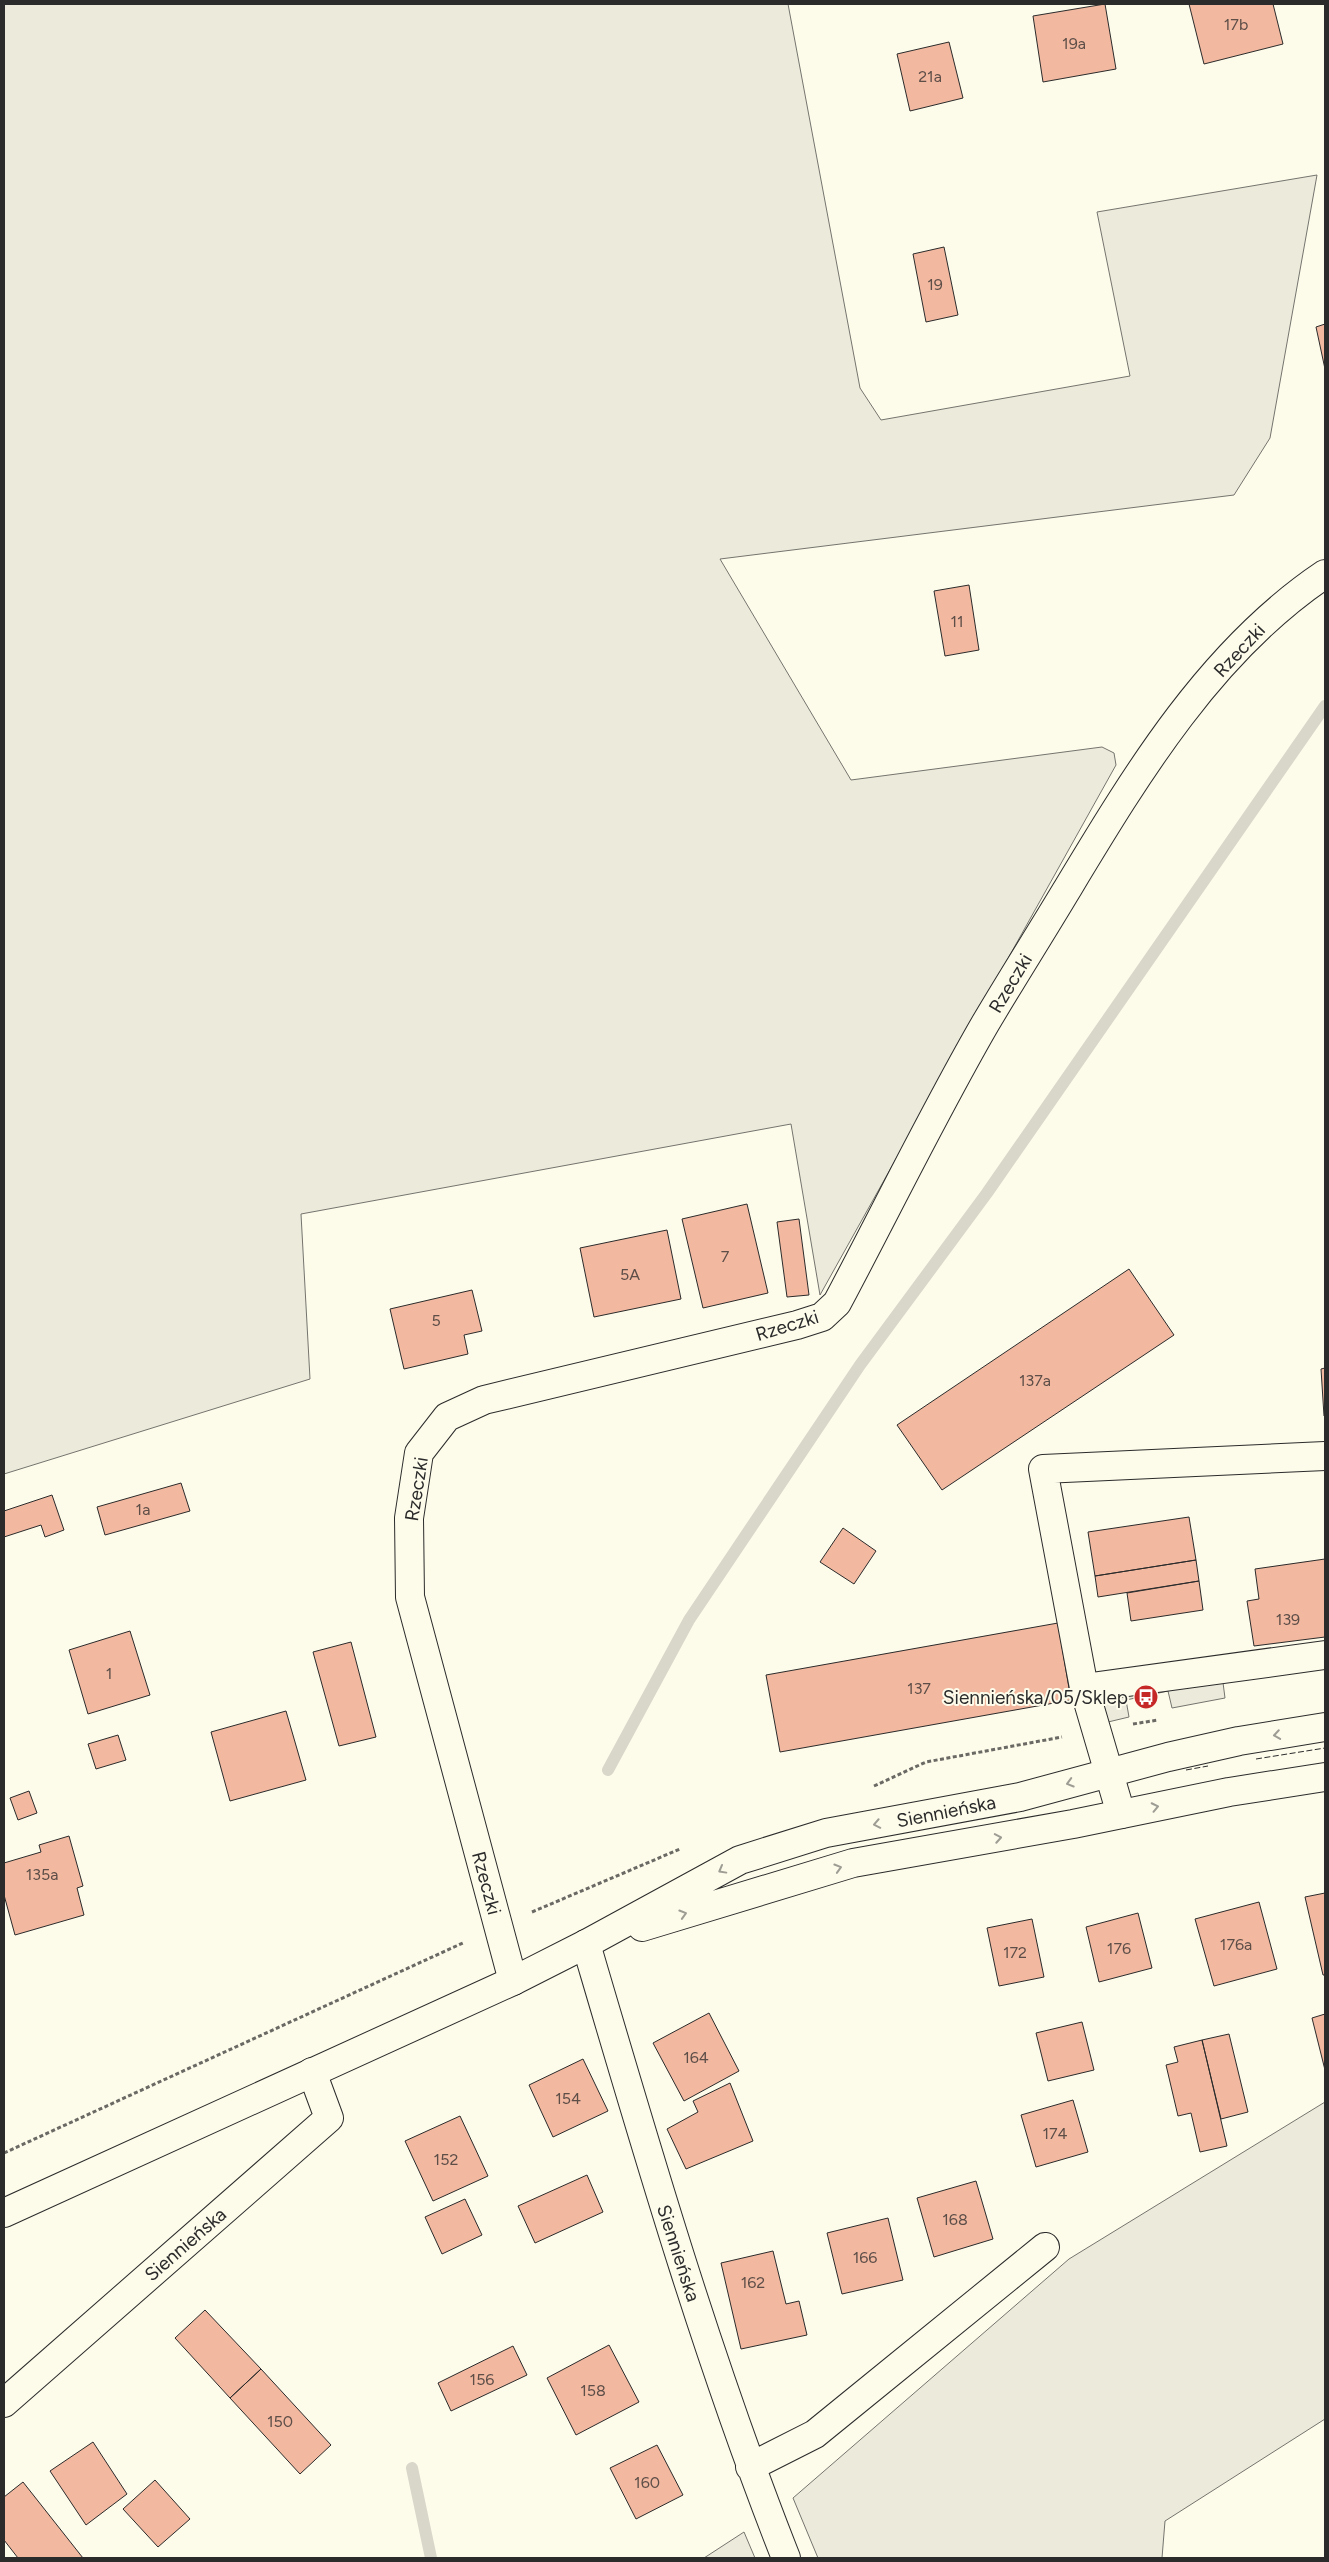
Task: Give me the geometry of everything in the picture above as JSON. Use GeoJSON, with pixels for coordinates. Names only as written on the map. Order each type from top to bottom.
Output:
{"type":"FeatureCollection","features":[{"type":"Feature","properties":{"kind":"street","name":"Rzeczki"},"geometry":{"type":"LineString","coordinates":[[513,1981],[410,1597],[409,1518],[419,1453],[447,1417],[484,1400],[797,1325],[822,1317],[832,1308],[837,1303],[984,1026],[1121,801],[1166,735],[1242,643],[1290,598],[1325,574]]}},
{"type":"Feature","properties":{"kind":"street"},"geometry":{"type":"LineString","coordinates":[[1122,1814],[1107,1772],[1084,1688],[1043,1469],[1325,1456]]}},
{"type":"Feature","properties":{"kind":"street"},"geometry":{"type":"LineString","coordinates":[[1084,1688],[1325,1655]]}},
{"type":"Feature","properties":{"kind":"street","name":"Siennieńska"},"geometry":{"type":"LineString","coordinates":[[4,2213],[513,1981],[586,1944],[740,1860],[826,1833],[1020,1797],[1107,1772],[1239,1741],[1325,1728]]}},
{"type":"Feature","properties":{"kind":"street","name":"Siennieńska"},"geometry":{"type":"LineString","coordinates":[[586,1944],[853,1864],[1229,1792],[1325,1777]]}},
{"type":"Feature","properties":{"kind":"street","name":"Siennieńska"},"geometry":{"type":"LineString","coordinates":[[586,1944],[664,2211],[750,2467],[786,2558]]}},
{"type":"Feature","properties":{"kind":"street","name":"Siennieńska"},"geometry":{"type":"LineString","coordinates":[[4,2403],[329,2118],[312,2072]]}},
{"type":"Feature","properties":{"kind":"street"},"geometry":{"type":"LineString","coordinates":[[750,2467],[815,2434],[1045,2247]]}},
{"type":"Feature","properties":{"kind":"shaded area"},"geometry":{"type":"Polygon","coordinates":[[[4,4],[788,4],[860,388],[881,420],[1130,376],[1097,212],[1317,175],[1270,438],[1234,495],[720,559],[851,780],[1102,747],[1114,753],[1116,765],[820,1295],[791,1124],[301,1214],[310,1379],[4,1474],[4,4]]]}},
{"type":"Feature","properties":{"kind":"shaded area"},"geometry":{"type":"Polygon","coordinates":[[[1222,1675],[1225,1698],[1172,1708],[1168,1691],[1126,1700],[1129,1717],[1108,1722],[1103,1702],[1111,1692],[1222,1675]]]}},
{"type":"Feature","properties":{"kind":"shaded area"},"geometry":{"type":"Polygon","coordinates":[[[1325,2102],[1325,2419],[1165,2521],[1162,2558],[818,2558],[793,2498],[1069,2259],[1325,2102]]]}},
{"type":"Feature","properties":{"kind":"shaded area"},"geometry":{"type":"Polygon","coordinates":[[[744,2532],[755,2558],[704,2558],[744,2532]]]}},
{"type":"Feature","properties":{"kind":"building"},"geometry":{"type":"Polygon","coordinates":[[[1105,4],[1116,69],[1043,82],[1033,16],[1105,4]]]}},
{"type":"Feature","properties":{"kind":"building"},"geometry":{"type":"Polygon","coordinates":[[[1189,4],[1273,4],[1283,44],[1204,64],[1189,4]]]}},
{"type":"Feature","properties":{"kind":"building"},"geometry":{"type":"Polygon","coordinates":[[[949,42],[963,98],[910,111],[897,54],[949,42]]]}},
{"type":"Feature","properties":{"kind":"building"},"geometry":{"type":"Polygon","coordinates":[[[944,247],[958,315],[926,322],[913,254],[944,247]]]}},
{"type":"Feature","properties":{"kind":"building"},"geometry":{"type":"Polygon","coordinates":[[[1325,324],[1325,369],[1316,327],[1325,324]]]}},
{"type":"Feature","properties":{"kind":"building"},"geometry":{"type":"Polygon","coordinates":[[[969,585],[979,650],[945,656],[934,591],[969,585]]]}},
{"type":"Feature","properties":{"kind":"building"},"geometry":{"type":"Polygon","coordinates":[[[747,1204],[768,1293],[703,1308],[682,1219],[747,1204]]]}},
{"type":"Feature","properties":{"kind":"building"},"geometry":{"type":"Polygon","coordinates":[[[799,1219],[809,1295],[787,1297],[777,1222],[799,1219]]]}},
{"type":"Feature","properties":{"kind":"building"},"geometry":{"type":"Polygon","coordinates":[[[667,1230],[681,1299],[594,1317],[580,1248],[667,1230]]]}},
{"type":"Feature","properties":{"kind":"building"},"geometry":{"type":"Polygon","coordinates":[[[1129,1269],[1174,1335],[942,1490],[897,1425],[1129,1269]]]}},
{"type":"Feature","properties":{"kind":"building"},"geometry":{"type":"Polygon","coordinates":[[[472,1290],[482,1331],[464,1335],[468,1354],[404,1369],[390,1309],[472,1290]]]}},
{"type":"Feature","properties":{"kind":"building"},"geometry":{"type":"Polygon","coordinates":[[[1325,1368],[1325,1416],[1324,1416],[1321,1369],[1325,1368]]]}},
{"type":"Feature","properties":{"kind":"building"},"geometry":{"type":"Polygon","coordinates":[[[181,1483],[190,1511],[105,1535],[97,1507],[181,1483]]]}},
{"type":"Feature","properties":{"kind":"building"},"geometry":{"type":"Polygon","coordinates":[[[52,1495],[64,1530],[45,1537],[41,1525],[4,1537],[4,1511],[52,1495]]]}},
{"type":"Feature","properties":{"kind":"building"},"geometry":{"type":"Polygon","coordinates":[[[1189,1517],[1196,1560],[1095,1576],[1088,1532],[1189,1517]]]}},
{"type":"Feature","properties":{"kind":"building"},"geometry":{"type":"Polygon","coordinates":[[[843,1528],[876,1551],[854,1584],[820,1562],[843,1528]]]}},
{"type":"Feature","properties":{"kind":"building"},"geometry":{"type":"Polygon","coordinates":[[[1325,1559],[1325,1637],[1254,1646],[1247,1601],[1259,1599],[1255,1569],[1325,1559]]]}},
{"type":"Feature","properties":{"kind":"building"},"geometry":{"type":"Polygon","coordinates":[[[1196,1560],[1199,1581],[1098,1597],[1095,1576],[1196,1560]]]}},
{"type":"Feature","properties":{"kind":"building"},"geometry":{"type":"Polygon","coordinates":[[[1199,1581],[1203,1610],[1131,1621],[1127,1593],[1199,1581]]]}},
{"type":"Feature","properties":{"kind":"building"},"geometry":{"type":"Polygon","coordinates":[[[1058,1623],[1071,1700],[780,1752],[766,1675],[1058,1623]]]}},
{"type":"Feature","properties":{"kind":"building"},"geometry":{"type":"Polygon","coordinates":[[[130,1631],[150,1695],[88,1714],[69,1650],[130,1631]]]}},
{"type":"Feature","properties":{"kind":"building"},"geometry":{"type":"Polygon","coordinates":[[[351,1642],[376,1737],[339,1746],[313,1652],[351,1642]]]}},
{"type":"Feature","properties":{"kind":"building"},"geometry":{"type":"Polygon","coordinates":[[[286,1711],[306,1780],[230,1801],[211,1732],[286,1711]]]}},
{"type":"Feature","properties":{"kind":"building"},"geometry":{"type":"Polygon","coordinates":[[[118,1735],[126,1760],[96,1769],[88,1744],[118,1735]]]}},
{"type":"Feature","properties":{"kind":"building"},"geometry":{"type":"Polygon","coordinates":[[[29,1791],[37,1813],[18,1820],[10,1798],[29,1791]]]}},
{"type":"Feature","properties":{"kind":"building"},"geometry":{"type":"Polygon","coordinates":[[[69,1836],[83,1886],[77,1888],[84,1915],[15,1935],[4,1895],[4,1863],[41,1852],[39,1845],[69,1836]]]}},
{"type":"Feature","properties":{"kind":"building"},"geometry":{"type":"Polygon","coordinates":[[[1325,1893],[1325,1975],[1323,1975],[1305,1897],[1325,1893]]]}},
{"type":"Feature","properties":{"kind":"building"},"geometry":{"type":"Polygon","coordinates":[[[1259,1902],[1277,1969],[1214,1986],[1195,1919],[1259,1902]]]}},
{"type":"Feature","properties":{"kind":"building"},"geometry":{"type":"Polygon","coordinates":[[[1138,1913],[1152,1968],[1099,1982],[1086,1927],[1138,1913]]]}},
{"type":"Feature","properties":{"kind":"building"},"geometry":{"type":"Polygon","coordinates":[[[1032,1919],[1044,1977],[999,1986],[987,1928],[1032,1919]]]}},
{"type":"Feature","properties":{"kind":"building"},"geometry":{"type":"Polygon","coordinates":[[[709,2013],[739,2071],[684,2101],[653,2043],[709,2013]]]}},
{"type":"Feature","properties":{"kind":"building"},"geometry":{"type":"Polygon","coordinates":[[[1325,2014],[1325,2070],[1312,2018],[1325,2014]]]}},
{"type":"Feature","properties":{"kind":"building"},"geometry":{"type":"Polygon","coordinates":[[[1082,2022],[1094,2070],[1048,2081],[1036,2033],[1082,2022]]]}},
{"type":"Feature","properties":{"kind":"building"},"geometry":{"type":"Polygon","coordinates":[[[1229,2034],[1248,2112],[1221,2119],[1202,2040],[1229,2034]]]}},
{"type":"Feature","properties":{"kind":"building"},"geometry":{"type":"Polygon","coordinates":[[[1202,2040],[1227,2146],[1200,2152],[1191,2113],[1178,2116],[1166,2065],[1178,2062],[1174,2047],[1202,2040]]]}},
{"type":"Feature","properties":{"kind":"building"},"geometry":{"type":"Polygon","coordinates":[[[583,2059],[608,2111],[553,2137],[529,2085],[583,2059]]]}},
{"type":"Feature","properties":{"kind":"building"},"geometry":{"type":"Polygon","coordinates":[[[730,2083],[753,2141],[686,2169],[667,2129],[698,2112],[693,2101],[730,2083]]]}},
{"type":"Feature","properties":{"kind":"building"},"geometry":{"type":"Polygon","coordinates":[[[1073,2100],[1088,2152],[1036,2167],[1021,2115],[1073,2100]]]}},
{"type":"Feature","properties":{"kind":"building"},"geometry":{"type":"Polygon","coordinates":[[[460,2116],[488,2176],[433,2201],[405,2141],[460,2116]]]}},
{"type":"Feature","properties":{"kind":"building"},"geometry":{"type":"Polygon","coordinates":[[[587,2175],[603,2212],[535,2243],[518,2206],[587,2175]]]}},
{"type":"Feature","properties":{"kind":"building"},"geometry":{"type":"Polygon","coordinates":[[[976,2181],[993,2239],[934,2257],[917,2198],[976,2181]]]}},
{"type":"Feature","properties":{"kind":"building"},"geometry":{"type":"Polygon","coordinates":[[[465,2199],[482,2235],[442,2254],[425,2217],[465,2199]]]}},
{"type":"Feature","properties":{"kind":"building"},"geometry":{"type":"Polygon","coordinates":[[[888,2218],[903,2280],[842,2294],[827,2233],[888,2218]]]}},
{"type":"Feature","properties":{"kind":"building"},"geometry":{"type":"Polygon","coordinates":[[[773,2251],[786,2304],[799,2301],[807,2335],[741,2349],[721,2263],[773,2251]]]}},
{"type":"Feature","properties":{"kind":"building"},"geometry":{"type":"Polygon","coordinates":[[[205,2310],[261,2369],[230,2398],[175,2338],[205,2310]]]}},
{"type":"Feature","properties":{"kind":"building"},"geometry":{"type":"Polygon","coordinates":[[[609,2345],[639,2402],[576,2435],[547,2378],[609,2345]]]}},
{"type":"Feature","properties":{"kind":"building"},"geometry":{"type":"Polygon","coordinates":[[[513,2346],[527,2375],[451,2411],[438,2383],[513,2346]]]}},
{"type":"Feature","properties":{"kind":"building"},"geometry":{"type":"Polygon","coordinates":[[[261,2369],[331,2445],[300,2474],[230,2398],[261,2369]]]}},
{"type":"Feature","properties":{"kind":"building"},"geometry":{"type":"Polygon","coordinates":[[[93,2442],[127,2494],[86,2525],[50,2471],[93,2442]]]}},
{"type":"Feature","properties":{"kind":"building"},"geometry":{"type":"Polygon","coordinates":[[[657,2445],[683,2495],[636,2519],[610,2468],[657,2445]]]}},
{"type":"Feature","properties":{"kind":"building"},"geometry":{"type":"Polygon","coordinates":[[[155,2480],[190,2519],[158,2547],[123,2509],[155,2480]]]}},
{"type":"Feature","properties":{"kind":"building"},"geometry":{"type":"Polygon","coordinates":[[[23,2482],[83,2558],[18,2558],[4,2540],[4,2497],[23,2482]]]}},
{"type":"Feature","properties":{"kind":"waterway"},"geometry":{"type":"LineString","coordinates":[[608,1770],[689,1620],[860,1365],[987,1193],[1325,706]]}},
{"type":"Feature","properties":{"kind":"waterway"},"geometry":{"type":"LineString","coordinates":[[412,2468],[431,2558]]}},
{"type":"Feature","properties":{"kind":"fence"},"geometry":{"type":"LineString","coordinates":[[1256,1759],[1325,1748]]}},
{"type":"Feature","properties":{"kind":"fence"},"geometry":{"type":"LineString","coordinates":[[1186,1770],[1208,1766]]}},
{"type":"Feature","properties":{"kind":"place","name":"Siennieńska/05/Sklep"},"geometry":{"type":"Point","coordinates":[1146,1697]}}]}
